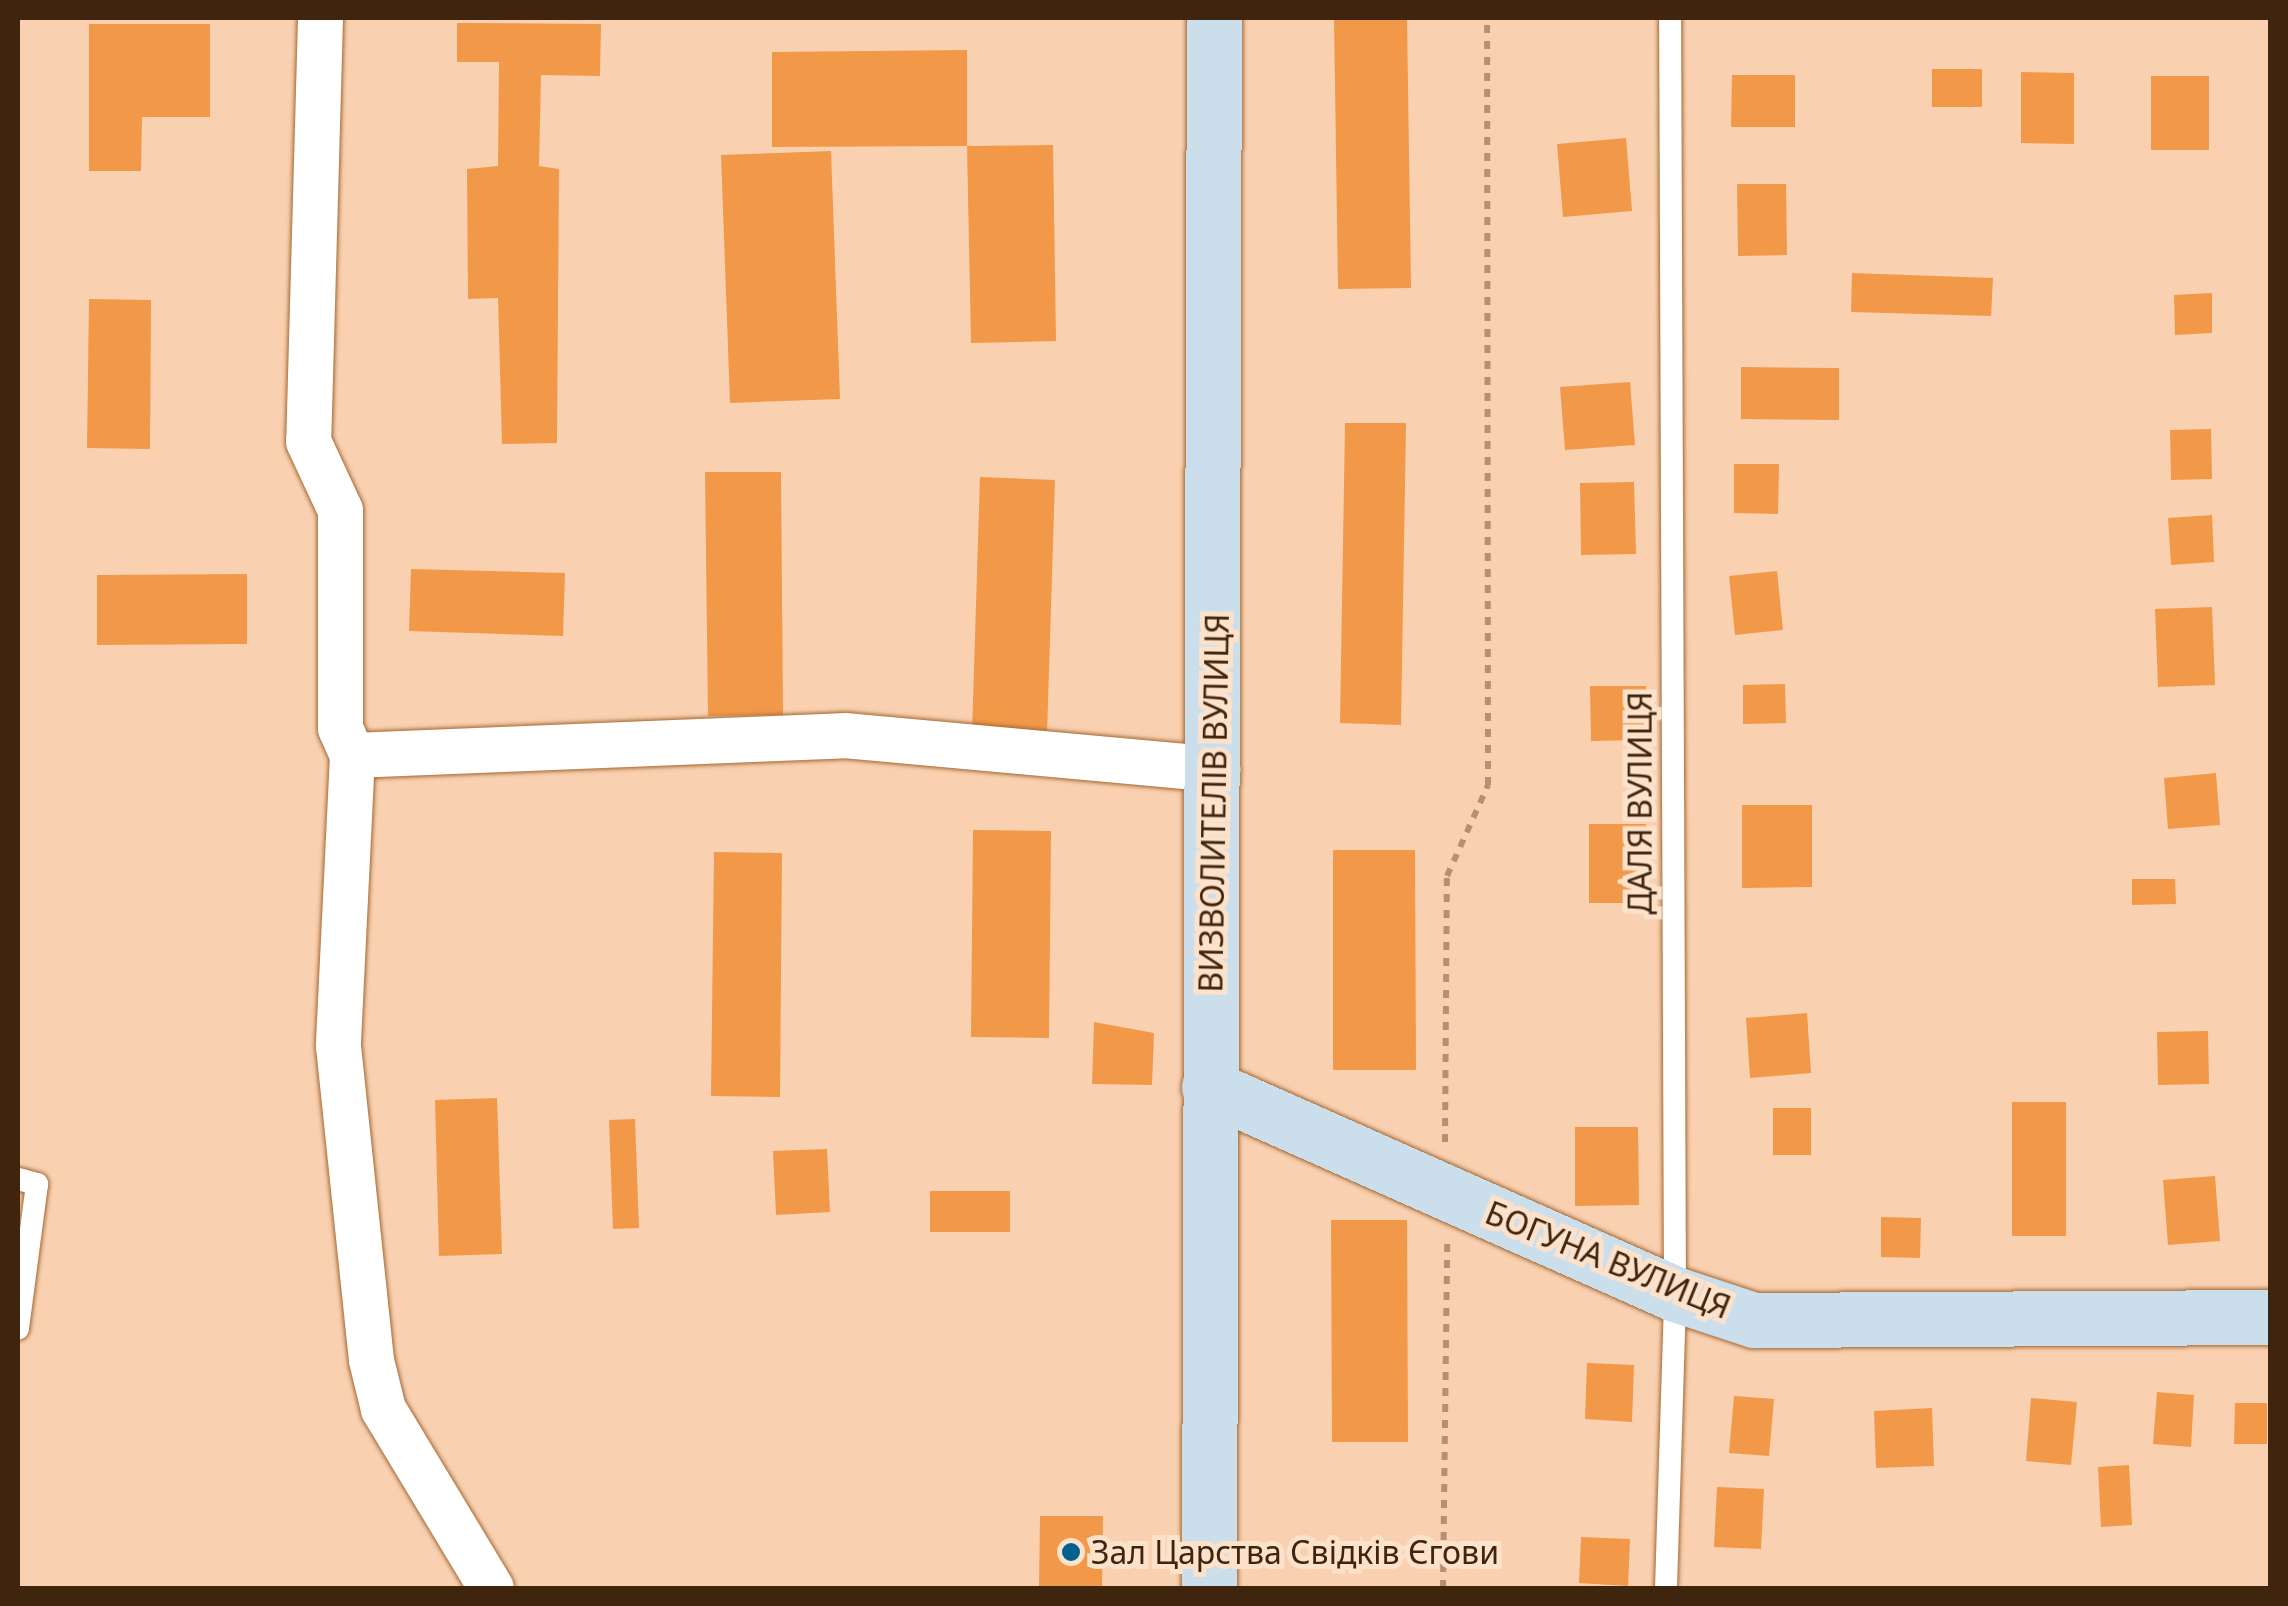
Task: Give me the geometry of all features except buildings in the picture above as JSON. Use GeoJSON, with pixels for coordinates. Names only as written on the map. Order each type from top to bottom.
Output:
{"type":"FeatureCollection","features":[{"type":"Feature","properties":{"kind":"street"},"geometry":{"type":"LineString","coordinates":[[320,18],[308,441],[340,510],[340,728],[352,755],[338,1046],[370,1360],[383,1409],[491,1588]]}},
{"type":"Feature","properties":{"kind":"street","name":"ВИЗВОЛИТЕЛІВ ВУЛИЦЯ"},"geometry":{"type":"LineString","coordinates":[[1209,1588],[1209,1087],[1217,769],[1214,18]]}},
{"type":"Feature","properties":{"kind":"street"},"geometry":{"type":"LineString","coordinates":[[352,755],[844,735],[1217,769]]}},
{"type":"Feature","properties":{"kind":"street","name":"БОГУНА ВУЛИЦЯ"},"geometry":{"type":"LineString","coordinates":[[1209,1087],[1675,1294],[1754,1320],[2270,1318]]}},
{"type":"Feature","properties":{"kind":"lane","name":"ДАЛЯ ВУЛИЦЯ"},"geometry":{"type":"LineString","coordinates":[[1666,1588],[1675,1294],[1670,18]]}},
{"type":"Feature","properties":{"kind":"lane"},"geometry":{"type":"LineString","coordinates":[[18,1180],[38,1184],[18,1329]]}},
{"type":"Feature","properties":{"kind":"path"},"geometry":{"type":"LineString","coordinates":[[1443,1588],[1447,1194],[1440,957],[1447,876],[1488,785],[1487,18]]}},
{"type":"Feature","properties":{"kind":"place","name":"Зал Царства Свідків Єгови"},"geometry":{"type":"Point","coordinates":[1071,1552]}}]}
